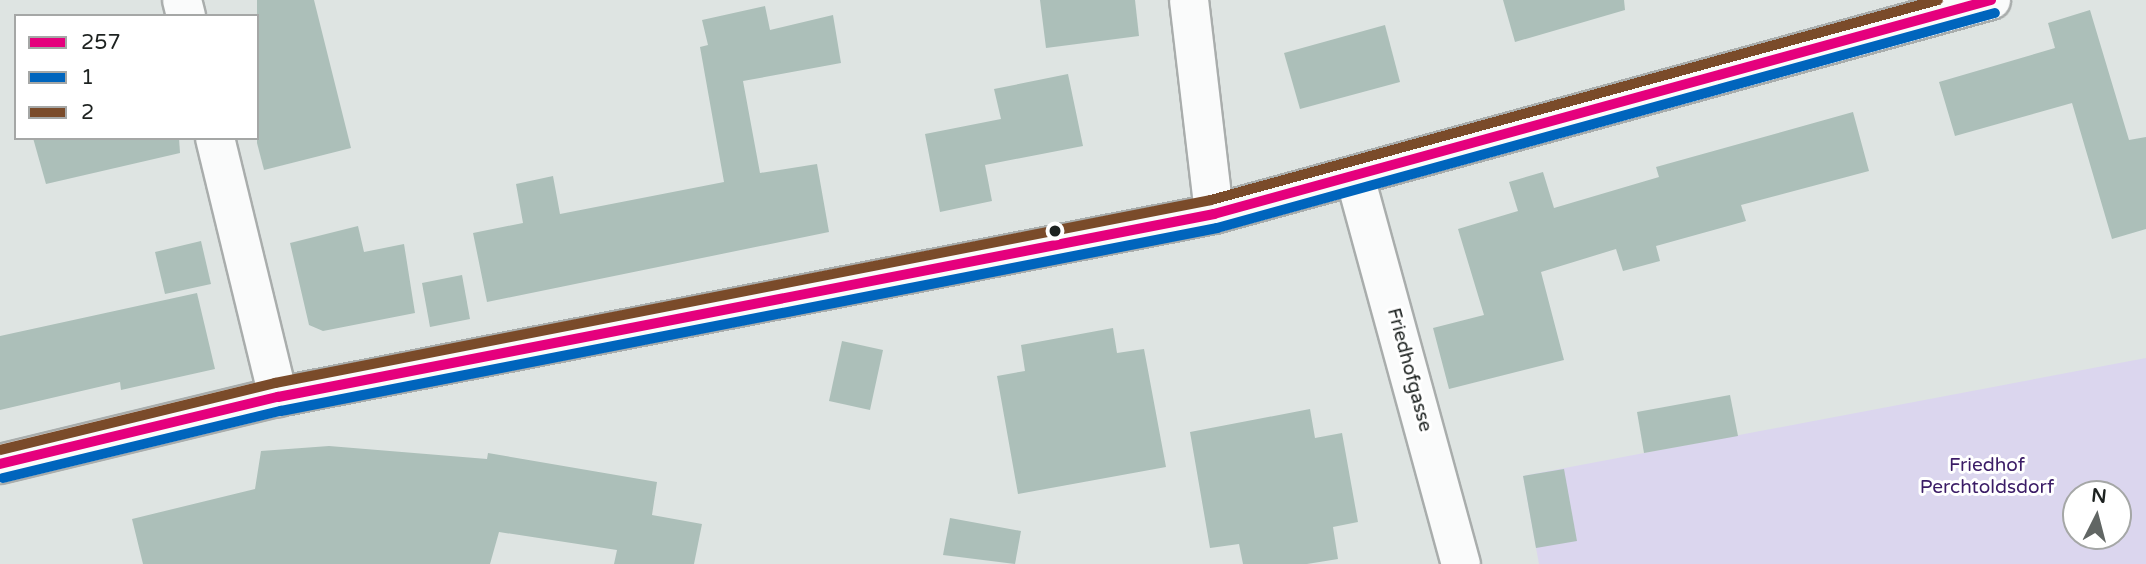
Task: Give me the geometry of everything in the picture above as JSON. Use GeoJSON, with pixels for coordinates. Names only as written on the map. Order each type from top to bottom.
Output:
{"type":"FeatureCollection","features":[{"type":"Feature","properties":{"kind":"street"},"geometry":{"type":"LineString","coordinates":[[1189,0],[1214,214]]}},
{"type":"Feature","properties":{"kind":"street"},"geometry":{"type":"LineString","coordinates":[[0,464],[278,397],[1214,214],[1991,0]]}},
{"type":"Feature","properties":{"kind":"street"},"geometry":{"type":"LineString","coordinates":[[215,140],[278,397]]}},
{"type":"Feature","properties":{"kind":"street","name":"Friedhofgasse"},"geometry":{"type":"LineString","coordinates":[[1355,177],[1461,564]]}},
{"type":"Feature","properties":{"kind":"green space","name":"Friedhof Perchtoldsdorf"},"geometry":{"type":"Polygon","coordinates":[[[2146,358],[2146,564],[1539,564],[1523,476],[2146,358]]]}},
{"type":"Feature","properties":{"kind":"building"},"geometry":{"type":"Polygon","coordinates":[[[257,0],[314,0],[351,148],[264,170],[257,143],[257,0]]]}},
{"type":"Feature","properties":{"kind":"building"},"geometry":{"type":"Polygon","coordinates":[[[1040,0],[1135,0],[1139,36],[1046,48],[1040,0]]]}},
{"type":"Feature","properties":{"kind":"building"},"geometry":{"type":"Polygon","coordinates":[[[1503,0],[1624,0],[1625,10],[1515,42],[1503,0]]]}},
{"type":"Feature","properties":{"kind":"building"},"geometry":{"type":"Polygon","coordinates":[[[765,6],[770,30],[833,15],[841,63],[743,81],[760,173],[817,164],[829,232],[487,302],[473,233],[523,223],[516,184],[553,176],[560,214],[724,182],[700,47],[708,45],[702,20],[765,6]]]}},
{"type":"Feature","properties":{"kind":"building"},"geometry":{"type":"Polygon","coordinates":[[[2090,10],[2129,140],[2146,137],[2146,229],[2112,239],[2072,103],[1955,136],[1939,82],[2055,48],[2048,23],[2090,10]]]}},
{"type":"Feature","properties":{"kind":"building"},"geometry":{"type":"Polygon","coordinates":[[[1385,25],[1400,82],[1300,109],[1284,53],[1385,25]]]}},
{"type":"Feature","properties":{"kind":"building"},"geometry":{"type":"Polygon","coordinates":[[[1068,74],[1083,146],[985,165],[992,201],[940,212],[925,134],[1001,119],[994,89],[1068,74]]]}},
{"type":"Feature","properties":{"kind":"building"},"geometry":{"type":"Polygon","coordinates":[[[1853,112],[1869,171],[1741,205],[1746,221],[1656,246],[1660,261],[1623,271],[1616,249],[1541,272],[1564,360],[1449,389],[1433,328],[1484,315],[1458,229],[1518,211],[1509,182],[1543,172],[1554,208],[1659,177],[1656,167],[1853,112]]]}},
{"type":"Feature","properties":{"kind":"building"},"geometry":{"type":"Polygon","coordinates":[[[34,140],[179,140],[180,153],[46,184],[34,140]]]}},
{"type":"Feature","properties":{"kind":"building"},"geometry":{"type":"Polygon","coordinates":[[[358,226],[364,252],[404,244],[415,313],[323,331],[309,325],[290,243],[358,226]]]}},
{"type":"Feature","properties":{"kind":"building"},"geometry":{"type":"Polygon","coordinates":[[[201,241],[211,284],[165,294],[155,252],[201,241]]]}},
{"type":"Feature","properties":{"kind":"building"},"geometry":{"type":"Polygon","coordinates":[[[462,275],[470,319],[430,327],[422,283],[462,275]]]}},
{"type":"Feature","properties":{"kind":"building"},"geometry":{"type":"Polygon","coordinates":[[[197,293],[215,369],[121,390],[120,382],[0,410],[0,336],[197,293]]]}},
{"type":"Feature","properties":{"kind":"building"},"geometry":{"type":"Polygon","coordinates":[[[1113,328],[1117,353],[1144,349],[1166,467],[1018,494],[997,376],[1025,371],[1021,345],[1113,328]]]}},
{"type":"Feature","properties":{"kind":"building"},"geometry":{"type":"Polygon","coordinates":[[[842,341],[883,350],[870,410],[829,401],[842,341]]]}},
{"type":"Feature","properties":{"kind":"building"},"geometry":{"type":"Polygon","coordinates":[[[1730,395],[1738,436],[1644,453],[1637,412],[1730,395]]]}},
{"type":"Feature","properties":{"kind":"building"},"geometry":{"type":"Polygon","coordinates":[[[1310,409],[1315,438],[1342,433],[1358,522],[1333,527],[1338,559],[1307,564],[1243,564],[1239,544],[1210,548],[1190,432],[1310,409]]]}},
{"type":"Feature","properties":{"kind":"building"},"geometry":{"type":"Polygon","coordinates":[[[329,446],[487,459],[488,453],[657,482],[652,515],[702,524],[694,564],[614,564],[617,550],[499,532],[490,564],[143,564],[132,519],[255,489],[261,451],[329,446]]]}},
{"type":"Feature","properties":{"kind":"building"},"geometry":{"type":"Polygon","coordinates":[[[1564,469],[1577,541],[1536,548],[1523,476],[1564,469]]]}},
{"type":"Feature","properties":{"kind":"building"},"geometry":{"type":"Polygon","coordinates":[[[950,518],[1021,531],[1015,564],[943,555],[950,518]]]}},
{"type":"Feature","properties":{"kind":"transit line","name":"2"},"geometry":{"type":"LineString","coordinates":[[0,450],[275,383],[1211,200],[1938,0]]}},
{"type":"Feature","properties":{"kind":"transit line","name":"257"},"geometry":{"type":"LineString","coordinates":[[0,464],[278,397],[1214,214],[1991,0]]}},
{"type":"Feature","properties":{"kind":"transit line","name":"1"},"geometry":{"type":"LineString","coordinates":[[3,478],[281,411],[1217,228],[1995,13]]}}]}
